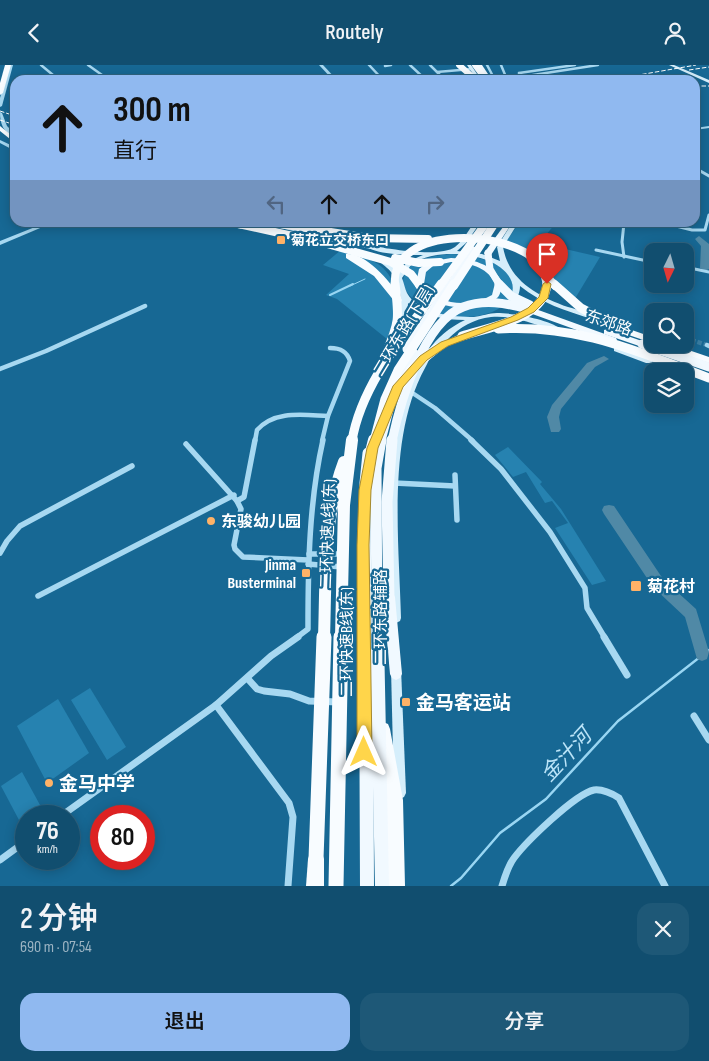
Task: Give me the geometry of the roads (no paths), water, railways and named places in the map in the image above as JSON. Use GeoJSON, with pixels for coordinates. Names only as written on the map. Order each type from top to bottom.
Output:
{"type":"FeatureCollection","features":[{"type":"Feature","properties":{"kind":"highway"},"geometry":{"type":"LineString","coordinates":[[0,72],[2,65]]}},
{"type":"Feature","properties":{"kind":"highway"},"geometry":{"type":"LineString","coordinates":[[0,93],[10,65]]}},
{"type":"Feature","properties":{"kind":"highway"},"geometry":{"type":"LineString","coordinates":[[459,67],[474,75]]}},
{"type":"Feature","properties":{"kind":"highway"},"geometry":{"type":"LineString","coordinates":[[0,123],[10,135]]}},
{"type":"Feature","properties":{"kind":"highway"},"geometry":{"type":"LineString","coordinates":[[243,227],[349,256],[376,272],[390,287],[398,300]]}},
{"type":"Feature","properties":{"kind":"highway"},"geometry":{"type":"LineString","coordinates":[[252,227],[314,241],[391,262],[411,274],[421,287]]}},
{"type":"Feature","properties":{"kind":"highway"},"geometry":{"type":"LineString","coordinates":[[272,227],[331,240],[410,262],[440,261]]}},
{"type":"Feature","properties":{"kind":"highway"},"geometry":{"type":"LineString","coordinates":[[294,227],[336,235],[381,240],[464,241]]}},
{"type":"Feature","properties":{"kind":"highway","name":"二环快速A线(东)"},"geometry":{"type":"LineString","coordinates":[[338,886],[344,505],[349,454],[361,408],[377,376],[483,227]]}},
{"type":"Feature","properties":{"kind":"highway","name":"二环快速B线(东)"},"geometry":{"type":"LineString","coordinates":[[365,886],[363,580],[365,490],[372,448],[385,399],[398,370],[491,227]]}},
{"type":"Feature","properties":{"kind":"highway"},"geometry":{"type":"LineString","coordinates":[[377,376],[397,328],[399,313],[395,274],[398,264],[404,255],[416,247],[431,242],[487,240],[513,248],[530,257],[562,294],[588,314],[644,337]]}},
{"type":"Feature","properties":{"kind":"highway"},"geometry":{"type":"LineString","coordinates":[[372,448],[396,390],[410,370],[430,353],[462,337],[519,317],[534,308],[544,298],[547,284],[543,271]]}},
{"type":"Feature","properties":{"kind":"highway"},"geometry":{"type":"LineString","coordinates":[[462,337],[509,328],[533,327],[564,330],[590,336],[709,380]]}},
{"type":"Feature","properties":{"kind":"highway"},"geometry":{"type":"LineString","coordinates":[[690,353],[709,359]]}},
{"type":"Feature","properties":{"kind":"highway"},"geometry":{"type":"LineString","coordinates":[[315,886],[328,538],[337,479],[349,454]]}},
{"type":"Feature","properties":{"kind":"highway"},"geometry":{"type":"LineString","coordinates":[[363,580],[368,612],[373,681],[395,800],[396,886]]}},
{"type":"Feature","properties":{"kind":"main road"},"geometry":{"type":"LineString","coordinates":[[671,65],[695,75]]}},
{"type":"Feature","properties":{"kind":"main road"},"geometry":{"type":"LineString","coordinates":[[675,65],[696,75]]}},
{"type":"Feature","properties":{"kind":"main road"},"geometry":{"type":"LineString","coordinates":[[474,227],[464,241],[455,249],[423,256],[406,266],[401,275],[401,289],[410,302],[433,314],[455,318],[499,315],[530,319],[657,363]]}},
{"type":"Feature","properties":{"kind":"main road","name":"二环东路(下层)"},"geometry":{"type":"LineString","coordinates":[[365,886],[365,528],[366,467],[370,443],[387,390],[408,347],[434,306],[491,227]]}},
{"type":"Feature","properties":{"kind":"main road","name":"二环东路(下层)"},"geometry":{"type":"LineString","coordinates":[[382,886],[376,467],[382,436],[401,377],[430,325],[498,227]]}},
{"type":"Feature","properties":{"kind":"main road"},"geometry":{"type":"LineString","coordinates":[[382,436],[399,405],[418,361],[443,320],[458,310],[488,301],[495,295],[499,287],[486,257],[506,227]]}},
{"type":"Feature","properties":{"kind":"main road"},"geometry":{"type":"LineString","coordinates":[[482,316],[498,312],[512,301],[517,288],[500,254],[502,240],[512,227]]}},
{"type":"Feature","properties":{"kind":"main road"},"geometry":{"type":"LineString","coordinates":[[370,247],[409,253],[462,252],[480,255],[496,262],[531,293],[554,304],[644,337]]}},
{"type":"Feature","properties":{"kind":"main road"},"geometry":{"type":"LineString","coordinates":[[338,886],[346,493],[356,430],[370,391],[403,325],[405,314],[398,274],[384,262],[368,256]]}},
{"type":"Feature","properties":{"kind":"main road"},"geometry":{"type":"LineString","coordinates":[[440,261],[475,264],[491,272],[509,294],[529,307],[500,303],[459,305],[440,301],[430,296],[421,287],[419,281],[422,271],[427,266],[440,261]]}},
{"type":"Feature","properties":{"kind":"main road","name":"东郊路"},"geometry":{"type":"LineString","coordinates":[[529,307],[641,346],[709,367]]}},
{"type":"Feature","properties":{"kind":"main road","name":"二环东路辅路"},"geometry":{"type":"LineString","coordinates":[[404,886],[396,674],[396,591],[393,520],[394,483],[400,431],[410,392],[421,365],[430,351],[450,332],[467,321],[482,316]]}},
{"type":"Feature","properties":{"kind":"main road","name":"东郊路"},"geometry":{"type":"LineString","coordinates":[[641,346],[709,373]]}},
{"type":"Feature","properties":{"kind":"main road"},"geometry":{"type":"LineString","coordinates":[[692,353],[709,359]]}},
{"type":"Feature","properties":{"kind":"main road"},"geometry":{"type":"LineString","coordinates":[[694,376],[709,380]]}},
{"type":"Feature","properties":{"kind":"main road"},"geometry":{"type":"LineString","coordinates":[[396,674],[389,597],[387,473],[390,440],[399,405],[401,377]]}},
{"type":"Feature","properties":{"kind":"street"},"geometry":{"type":"LineString","coordinates":[[0,106],[10,65]]}},
{"type":"Feature","properties":{"kind":"street"},"geometry":{"type":"LineString","coordinates":[[41,65],[53,75]]}},
{"type":"Feature","properties":{"kind":"street"},"geometry":{"type":"LineString","coordinates":[[88,65],[102,75]]}},
{"type":"Feature","properties":{"kind":"street"},"geometry":{"type":"LineString","coordinates":[[321,65],[330,75]]}},
{"type":"Feature","properties":{"kind":"street"},"geometry":{"type":"LineString","coordinates":[[369,65],[378,75]]}},
{"type":"Feature","properties":{"kind":"street"},"geometry":{"type":"LineString","coordinates":[[385,66],[391,65]]}},
{"type":"Feature","properties":{"kind":"street"},"geometry":{"type":"LineString","coordinates":[[410,65],[421,75]]}},
{"type":"Feature","properties":{"kind":"street"},"geometry":{"type":"LineString","coordinates":[[430,65],[439,75]]}},
{"type":"Feature","properties":{"kind":"street"},"geometry":{"type":"LineString","coordinates":[[523,75],[520,73],[575,65]]}},
{"type":"Feature","properties":{"kind":"street"},"geometry":{"type":"LineString","coordinates":[[533,75],[598,65]]}},
{"type":"Feature","properties":{"kind":"street"},"geometry":{"type":"LineString","coordinates":[[436,72],[472,66]]}},
{"type":"Feature","properties":{"kind":"street"},"geometry":{"type":"LineString","coordinates":[[0,113],[0,123],[10,134]]}},
{"type":"Feature","properties":{"kind":"street"},"geometry":{"type":"LineString","coordinates":[[683,227],[705,230],[709,215]]}},
{"type":"Feature","properties":{"kind":"street"},"geometry":{"type":"LineString","coordinates":[[0,242],[33,227]]}},
{"type":"Feature","properties":{"kind":"street"},"geometry":{"type":"LineString","coordinates":[[0,242],[39,227]]}},
{"type":"Feature","properties":{"kind":"street"},"geometry":{"type":"LineString","coordinates":[[239,227],[368,256]]}},
{"type":"Feature","properties":{"kind":"street"},"geometry":{"type":"LineString","coordinates":[[280,227],[370,247]]}},
{"type":"Feature","properties":{"kind":"street"},"geometry":{"type":"LineString","coordinates":[[318,244],[325,237],[330,227]]}},
{"type":"Feature","properties":{"kind":"street"},"geometry":{"type":"LineString","coordinates":[[624,227],[622,242],[624,257]]}},
{"type":"Feature","properties":{"kind":"street"},"geometry":{"type":"LineString","coordinates":[[596,250],[644,261]]}},
{"type":"Feature","properties":{"kind":"street"},"geometry":{"type":"LineString","coordinates":[[694,269],[709,272]]}},
{"type":"Feature","properties":{"kind":"street"},"geometry":{"type":"LineString","coordinates":[[0,369],[46,351],[145,306]]}},
{"type":"Feature","properties":{"kind":"street"},"geometry":{"type":"LineString","coordinates":[[76,805],[216,705],[271,657],[308,629],[308,559],[318,461],[328,416],[350,361],[345,351],[338,348],[330,348]]}},
{"type":"Feature","properties":{"kind":"street"},"geometry":{"type":"LineString","coordinates":[[410,392],[435,407],[478,446],[500,469],[550,532],[585,588],[588,608],[627,675]]}},
{"type":"Feature","properties":{"kind":"street"},"geometry":{"type":"LineString","coordinates":[[38,596],[236,498],[244,497],[257,430],[260,426],[273,418],[328,416]]}},
{"type":"Feature","properties":{"kind":"street"},"geometry":{"type":"LineString","coordinates":[[186,444],[236,498],[241,509],[234,545],[235,549],[243,557],[308,559],[345,554]]}},
{"type":"Feature","properties":{"kind":"street"},"geometry":{"type":"LineString","coordinates":[[0,553],[7,541],[20,526],[132,466]]}},
{"type":"Feature","properties":{"kind":"street"},"geometry":{"type":"LineString","coordinates":[[456,475],[457,520]]}},
{"type":"Feature","properties":{"kind":"street"},"geometry":{"type":"LineString","coordinates":[[394,483],[455,486]]}},
{"type":"Feature","properties":{"kind":"street"},"geometry":{"type":"LineString","coordinates":[[308,559],[345,567]]}},
{"type":"Feature","properties":{"kind":"street"},"geometry":{"type":"LineString","coordinates":[[248,679],[257,689],[264,691],[290,694],[309,701],[343,702]]}},
{"type":"Feature","properties":{"kind":"street"},"geometry":{"type":"LineString","coordinates":[[216,705],[289,803],[293,817],[288,886]]}},
{"type":"Feature","properties":{"kind":"street"},"geometry":{"type":"LineString","coordinates":[[694,716],[709,740]]}},
{"type":"Feature","properties":{"kind":"street"},"geometry":{"type":"LineString","coordinates":[[502,886],[504,873],[509,864],[536,834],[586,793],[595,789],[610,792],[619,798],[665,886]]}},
{"type":"Feature","properties":{"kind":"street"},"geometry":{"type":"LineString","coordinates":[[0,860],[15,849]]}},
{"type":"Feature","properties":{"kind":"waterway"},"geometry":{"type":"LineString","coordinates":[[699,239],[705,245],[705,268]]}},
{"type":"Feature","properties":{"kind":"waterway"},"geometry":{"type":"LineString","coordinates":[[350,286],[365,279]]}},
{"type":"Feature","properties":{"kind":"waterway"},"geometry":{"type":"LineString","coordinates":[[330,295],[353,284]]}},
{"type":"Feature","properties":{"kind":"waterway"},"geometry":{"type":"LineString","coordinates":[[555,429],[553,417],[556,408],[591,365],[604,359]]}},
{"type":"Feature","properties":{"kind":"waterway"},"geometry":{"type":"LineString","coordinates":[[609,510],[658,583],[691,614],[702,654]]}},
{"type":"Feature","properties":{"kind":"waterway","name":"金汁河"},"geometry":{"type":"LineString","coordinates":[[451,886],[461,878],[500,833],[546,799],[618,721],[709,650]]}},
{"type":"Feature","properties":{"kind":"tunnel"},"geometry":{"type":"LineString","coordinates":[[694,341],[707,345]]}},
{"type":"Feature","properties":{"kind":"railway"},"geometry":{"type":"LineString","coordinates":[[639,75],[696,65]]}},
{"type":"Feature","properties":{"kind":"railway"},"geometry":{"type":"LineString","coordinates":[[689,70],[709,67]]}},
{"type":"Feature","properties":{"kind":"railway"},"geometry":{"type":"LineString","coordinates":[[700,86],[709,86]]}},
{"type":"Feature","properties":{"kind":"railway"},"geometry":{"type":"LineString","coordinates":[[0,111],[10,114]]}},
{"type":"Feature","properties":{"kind":"railway"},"geometry":{"type":"LineString","coordinates":[[0,120],[10,123]]}},
{"type":"Feature","properties":{"kind":"place","name":"菊花立交桥东口"},"geometry":{"type":"Point","coordinates":[281,240]}},
{"type":"Feature","properties":{"kind":"place","name":"东骏幼儿园"},"geometry":{"type":"Point","coordinates":[211,521]}},
{"type":"Feature","properties":{"kind":"place","name":"Jinma Busterminal"},"geometry":{"type":"Point","coordinates":[306,573]}},
{"type":"Feature","properties":{"kind":"place","name":"菊花村"},"geometry":{"type":"Point","coordinates":[636,586]}},
{"type":"Feature","properties":{"kind":"place","name":"金马客运站"},"geometry":{"type":"Point","coordinates":[406,702]}},
{"type":"Feature","properties":{"kind":"place","name":"金马中学"},"geometry":{"type":"Point","coordinates":[49,783]}}]}
